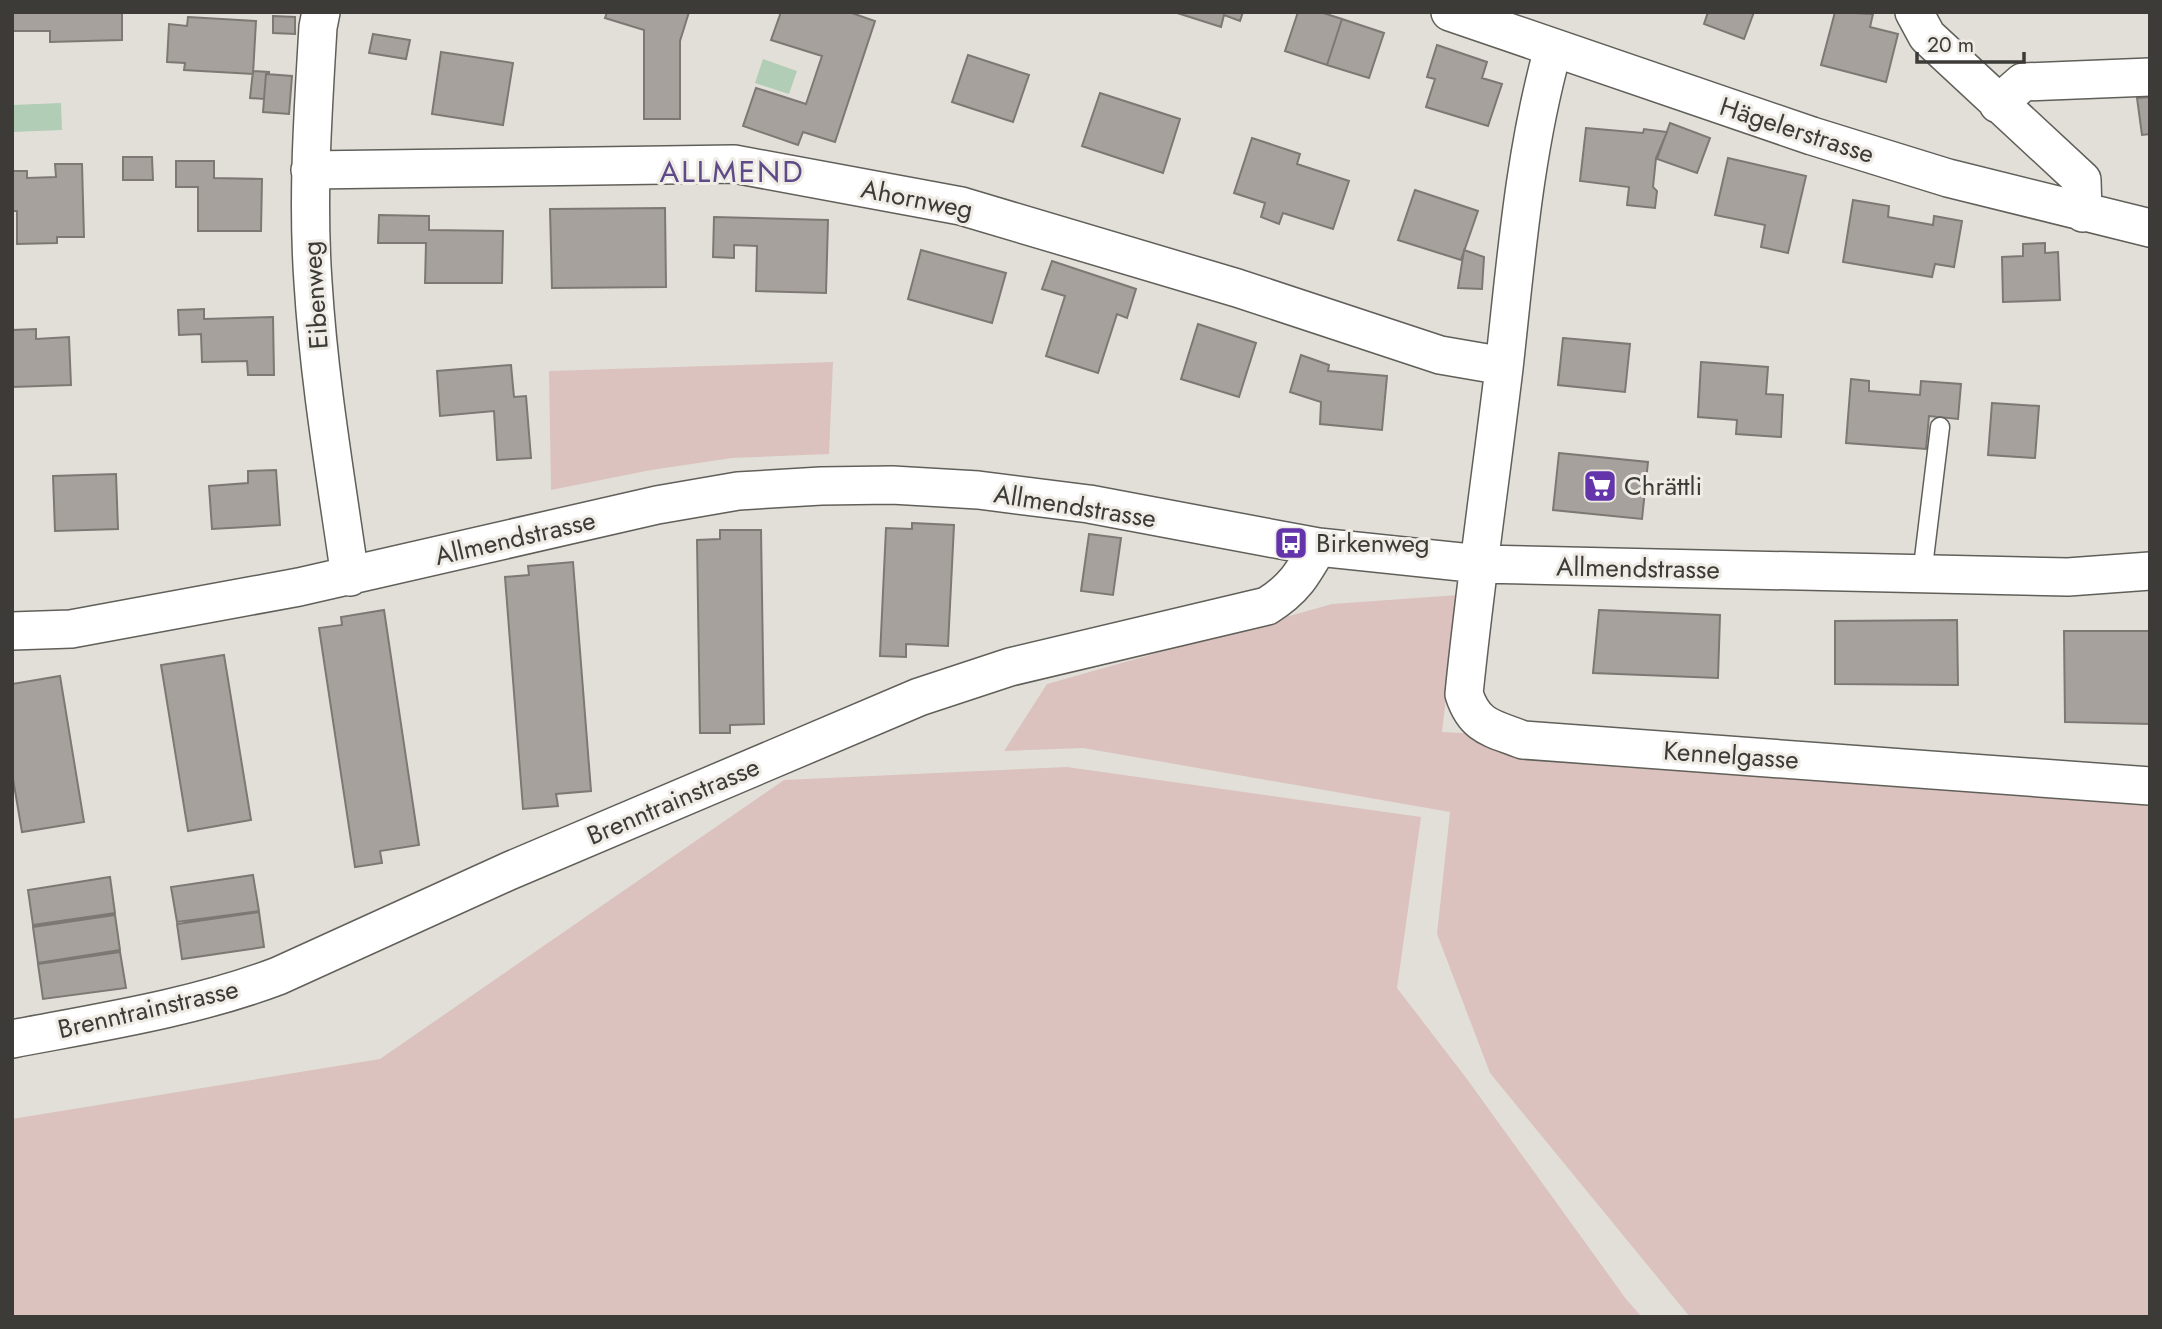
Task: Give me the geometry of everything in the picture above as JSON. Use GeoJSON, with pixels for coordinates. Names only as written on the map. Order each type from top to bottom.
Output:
{"type":"FeatureCollection","features":[{"type":"Feature","properties":{"kind":"street","name":"Eibenweg"},"geometry":{"type":"LineString","coordinates":[[321,12],[310,170],[313,280],[320,363],[350,577]]}},
{"type":"Feature","properties":{"kind":"street","name":"Hägelerstrasse"},"geometry":{"type":"LineString","coordinates":[[1451,12],[1553,49],[1899,163],[2083,213],[2150,228]]}},
{"type":"Feature","properties":{"kind":"street"},"geometry":{"type":"LineString","coordinates":[[1914,12],[1927,36],[2082,180],[2083,213]]}},
{"type":"Feature","properties":{"kind":"street"},"geometry":{"type":"LineString","coordinates":[[1480,564],[1517,234],[1538,101],[1553,49]]}},
{"type":"Feature","properties":{"kind":"street"},"geometry":{"type":"LineString","coordinates":[[1998,104],[2023,82],[2150,77]]}},
{"type":"Feature","properties":{"kind":"street","name":"Ahornweg"},"geometry":{"type":"LineString","coordinates":[[310,170],[734,164],[961,206],[1237,288],[1440,355],[1504,366]]}},
{"type":"Feature","properties":{"kind":"street","name":"Allmendstrasse"},"geometry":{"type":"LineString","coordinates":[[12,631],[71,629],[350,577],[657,505],[738,491],[821,486],[892,485],[966,489],[1076,502],[1318,547],[1480,564],[2068,577],[2150,571]]}},
{"type":"Feature","properties":{"kind":"street","name":"Brenntrainstrasse"},"geometry":{"type":"LineString","coordinates":[[12,1039],[244,989],[605,829],[919,696],[1010,667],[1267,606],[1300,580],[1318,547]]}},
{"type":"Feature","properties":{"kind":"street","name":"Kennelgasse"},"geometry":{"type":"LineString","coordinates":[[1480,564],[1464,694],[1469,709],[1481,723],[1523,740],[2150,786]]}},
{"type":"Feature","properties":{"kind":"lane"},"geometry":{"type":"LineString","coordinates":[[1922,575],[1940,428]]}},
{"type":"Feature","properties":{"kind":"shaded area"},"geometry":{"type":"Polygon","coordinates":[[[763,59],[797,71],[789,94],[755,83],[763,59]]]}},
{"type":"Feature","properties":{"kind":"shaded area"},"geometry":{"type":"Polygon","coordinates":[[[61,103],[62,130],[12,132],[12,105],[61,103]]]}},
{"type":"Feature","properties":{"kind":"shaded area"},"geometry":{"type":"Polygon","coordinates":[[[833,362],[829,454],[732,458],[651,470],[551,490],[549,371],[833,362]]]}},
{"type":"Feature","properties":{"kind":"shaded area"},"geometry":{"type":"Polygon","coordinates":[[[1458,595],[1442,732],[2150,770],[2150,1317],[1690,1317],[1490,1073],[1437,934],[1450,812],[1083,748],[1004,751],[1047,684],[1332,604],[1458,595]]]}},
{"type":"Feature","properties":{"kind":"shaded area"},"geometry":{"type":"Polygon","coordinates":[[[1067,767],[1421,817],[1397,988],[1642,1317],[12,1317],[12,1119],[380,1059],[784,780],[1067,767]]]}},
{"type":"Feature","properties":{"kind":"building"},"geometry":{"type":"Polygon","coordinates":[[[12,12],[122,12],[122,40],[50,42],[50,31],[12,31],[12,12]]]}},
{"type":"Feature","properties":{"kind":"building"},"geometry":{"type":"Polygon","coordinates":[[[607,12],[689,12],[680,41],[680,119],[644,119],[644,30],[605,18],[607,12]]]}},
{"type":"Feature","properties":{"kind":"building"},"geometry":{"type":"Polygon","coordinates":[[[781,12],[849,12],[875,21],[835,142],[803,132],[798,145],[743,126],[756,88],[806,104],[822,56],[771,40],[781,12]]]}},
{"type":"Feature","properties":{"kind":"building"},"geometry":{"type":"Polygon","coordinates":[[[1174,12],[1243,12],[1240,21],[1224,15],[1221,27],[1174,12]]]}},
{"type":"Feature","properties":{"kind":"building"},"geometry":{"type":"Polygon","coordinates":[[[1298,12],[1320,12],[1342,19],[1327,65],[1285,51],[1298,12]]]}},
{"type":"Feature","properties":{"kind":"building"},"geometry":{"type":"Polygon","coordinates":[[[1708,12],[1754,12],[1744,39],[1704,24],[1708,12]]]}},
{"type":"Feature","properties":{"kind":"building"},"geometry":{"type":"Polygon","coordinates":[[[1835,12],[1873,14],[1870,27],[1898,34],[1886,82],[1821,65],[1835,12]]]}},
{"type":"Feature","properties":{"kind":"building"},"geometry":{"type":"Polygon","coordinates":[[[273,16],[295,17],[295,34],[273,33],[273,16]]]}},
{"type":"Feature","properties":{"kind":"building"},"geometry":{"type":"Polygon","coordinates":[[[188,17],[256,21],[253,74],[184,70],[185,63],[167,62],[169,24],[187,26],[188,17]]]}},
{"type":"Feature","properties":{"kind":"building"},"geometry":{"type":"Polygon","coordinates":[[[1342,19],[1384,33],[1369,78],[1327,65],[1342,19]]]}},
{"type":"Feature","properties":{"kind":"building"},"geometry":{"type":"Polygon","coordinates":[[[373,34],[410,40],[406,59],[369,53],[373,34]]]}},
{"type":"Feature","properties":{"kind":"building"},"geometry":{"type":"Polygon","coordinates":[[[1437,45],[1487,62],[1482,78],[1502,84],[1488,126],[1426,107],[1435,79],[1427,77],[1437,45]]]}},
{"type":"Feature","properties":{"kind":"building"},"geometry":{"type":"Polygon","coordinates":[[[441,52],[513,63],[503,125],[432,114],[441,52]]]}},
{"type":"Feature","properties":{"kind":"building"},"geometry":{"type":"Polygon","coordinates":[[[968,55],[1029,75],[1013,122],[952,102],[968,55]]]}},
{"type":"Feature","properties":{"kind":"building"},"geometry":{"type":"Polygon","coordinates":[[[253,71],[269,72],[266,74],[264,99],[250,98],[253,71]]]}},
{"type":"Feature","properties":{"kind":"building"},"geometry":{"type":"Polygon","coordinates":[[[266,74],[292,76],[289,114],[263,112],[266,74]]]}},
{"type":"Feature","properties":{"kind":"building"},"geometry":{"type":"Polygon","coordinates":[[[1100,93],[1180,119],[1163,173],[1082,146],[1100,93]]]}},
{"type":"Feature","properties":{"kind":"building"},"geometry":{"type":"Polygon","coordinates":[[[2150,97],[2150,134],[2142,135],[2137,98],[2150,97]]]}},
{"type":"Feature","properties":{"kind":"building"},"geometry":{"type":"Polygon","coordinates":[[[1670,123],[1710,138],[1697,173],[1657,159],[1670,123]]]}},
{"type":"Feature","properties":{"kind":"building"},"geometry":{"type":"Polygon","coordinates":[[[1586,128],[1643,133],[1644,129],[1667,132],[1656,158],[1653,187],[1657,191],[1655,208],[1627,205],[1629,187],[1580,181],[1586,128]]]}},
{"type":"Feature","properties":{"kind":"building"},"geometry":{"type":"Polygon","coordinates":[[[1252,138],[1300,154],[1297,164],[1349,181],[1333,229],[1283,213],[1279,224],[1261,217],[1265,203],[1234,193],[1252,138]]]}},
{"type":"Feature","properties":{"kind":"building"},"geometry":{"type":"Polygon","coordinates":[[[123,157],[152,157],[153,180],[123,180],[123,157]]]}},
{"type":"Feature","properties":{"kind":"building"},"geometry":{"type":"Polygon","coordinates":[[[1728,158],[1806,176],[1788,253],[1761,247],[1765,225],[1715,215],[1728,158]]]}},
{"type":"Feature","properties":{"kind":"building"},"geometry":{"type":"Polygon","coordinates":[[[176,161],[214,161],[214,178],[262,179],[261,231],[198,231],[198,187],[176,187],[176,161]]]}},
{"type":"Feature","properties":{"kind":"building"},"geometry":{"type":"Polygon","coordinates":[[[55,164],[82,164],[84,237],[57,237],[57,243],[17,244],[17,211],[12,211],[12,171],[27,171],[27,178],[56,177],[55,164]]]}},
{"type":"Feature","properties":{"kind":"building"},"geometry":{"type":"Polygon","coordinates":[[[1415,190],[1478,211],[1461,260],[1398,240],[1415,190]]]}},
{"type":"Feature","properties":{"kind":"building"},"geometry":{"type":"Polygon","coordinates":[[[1853,200],[1889,206],[1888,217],[1933,225],[1934,216],[1962,221],[1954,267],[1935,264],[1932,277],[1843,262],[1853,200]]]}},
{"type":"Feature","properties":{"kind":"building"},"geometry":{"type":"Polygon","coordinates":[[[665,208],[666,287],[552,288],[550,209],[665,208]]]}},
{"type":"Feature","properties":{"kind":"building"},"geometry":{"type":"Polygon","coordinates":[[[379,215],[429,216],[429,230],[503,231],[502,283],[425,283],[426,243],[378,243],[379,215]]]}},
{"type":"Feature","properties":{"kind":"building"},"geometry":{"type":"Polygon","coordinates":[[[714,217],[828,220],[826,293],[756,291],[757,246],[734,245],[734,258],[713,257],[714,217]]]}},
{"type":"Feature","properties":{"kind":"building"},"geometry":{"type":"Polygon","coordinates":[[[2045,243],[2045,253],[2058,252],[2060,300],[2003,302],[2002,257],[2023,256],[2023,244],[2045,243]]]}},
{"type":"Feature","properties":{"kind":"building"},"geometry":{"type":"Polygon","coordinates":[[[921,250],[1006,273],[992,323],[908,299],[921,250]]]}},
{"type":"Feature","properties":{"kind":"building"},"geometry":{"type":"Polygon","coordinates":[[[1464,250],[1484,257],[1482,289],[1458,288],[1464,250]]]}},
{"type":"Feature","properties":{"kind":"building"},"geometry":{"type":"Polygon","coordinates":[[[1052,261],[1136,289],[1127,318],[1117,314],[1098,373],[1046,356],[1065,296],[1042,289],[1052,261]]]}},
{"type":"Feature","properties":{"kind":"building"},"geometry":{"type":"Polygon","coordinates":[[[204,309],[204,319],[273,317],[274,375],[248,375],[247,361],[202,362],[201,334],[179,335],[178,310],[204,309]]]}},
{"type":"Feature","properties":{"kind":"building"},"geometry":{"type":"Polygon","coordinates":[[[1198,324],[1256,343],[1239,397],[1181,379],[1198,324]]]}},
{"type":"Feature","properties":{"kind":"building"},"geometry":{"type":"Polygon","coordinates":[[[36,329],[36,339],[69,337],[71,385],[12,387],[12,330],[36,329]]]}},
{"type":"Feature","properties":{"kind":"building"},"geometry":{"type":"Polygon","coordinates":[[[1563,338],[1630,344],[1625,392],[1558,385],[1563,338]]]}},
{"type":"Feature","properties":{"kind":"building"},"geometry":{"type":"Polygon","coordinates":[[[1301,355],[1329,365],[1328,371],[1387,376],[1382,430],[1320,424],[1321,402],[1290,392],[1301,355]]]}},
{"type":"Feature","properties":{"kind":"building"},"geometry":{"type":"Polygon","coordinates":[[[1701,362],[1768,367],[1766,394],[1783,395],[1781,437],[1736,434],[1737,420],[1698,417],[1701,362]]]}},
{"type":"Feature","properties":{"kind":"building"},"geometry":{"type":"Polygon","coordinates":[[[511,365],[514,397],[526,396],[531,458],[497,460],[494,411],[440,416],[437,371],[511,365]]]}},
{"type":"Feature","properties":{"kind":"building"},"geometry":{"type":"Polygon","coordinates":[[[1851,379],[1869,381],[1869,391],[1920,395],[1921,381],[1961,384],[1958,419],[1929,416],[1926,449],[1846,443],[1851,379]]]}},
{"type":"Feature","properties":{"kind":"building"},"geometry":{"type":"Polygon","coordinates":[[[1992,403],[2039,406],[2035,458],[1988,455],[1992,403]]]}},
{"type":"Feature","properties":{"kind":"building","name":"Chrättli"},"geometry":{"type":"Polygon","coordinates":[[[1559,453],[1648,462],[1642,519],[1553,510],[1559,453]]]}},
{"type":"Feature","properties":{"kind":"building"},"geometry":{"type":"Polygon","coordinates":[[[276,470],[280,525],[212,529],[209,486],[248,483],[248,471],[276,470]]]}},
{"type":"Feature","properties":{"kind":"building"},"geometry":{"type":"Polygon","coordinates":[[[116,474],[118,529],[55,531],[53,476],[116,474]]]}},
{"type":"Feature","properties":{"kind":"building"},"geometry":{"type":"Polygon","coordinates":[[[912,523],[954,525],[948,646],[906,644],[906,657],[880,656],[886,528],[912,529],[912,523]]]}},
{"type":"Feature","properties":{"kind":"building"},"geometry":{"type":"Polygon","coordinates":[[[720,530],[761,530],[764,724],[730,725],[730,733],[700,733],[697,540],[720,539],[720,530]]]}},
{"type":"Feature","properties":{"kind":"building"},"geometry":{"type":"Polygon","coordinates":[[[1089,534],[1121,538],[1113,595],[1081,591],[1089,534]]]}},
{"type":"Feature","properties":{"kind":"building"},"geometry":{"type":"Polygon","coordinates":[[[573,562],[591,791],[556,794],[558,806],[523,809],[505,577],[529,575],[528,566],[573,562]]]}},
{"type":"Feature","properties":{"kind":"building"},"geometry":{"type":"Polygon","coordinates":[[[384,610],[419,845],[380,851],[382,863],[355,867],[319,628],[342,625],[341,617],[384,610]]]}},
{"type":"Feature","properties":{"kind":"building"},"geometry":{"type":"Polygon","coordinates":[[[1599,610],[1720,615],[1718,678],[1593,673],[1599,610]]]}},
{"type":"Feature","properties":{"kind":"building"},"geometry":{"type":"Polygon","coordinates":[[[1957,620],[1958,685],[1835,684],[1835,621],[1957,620]]]}},
{"type":"Feature","properties":{"kind":"building"},"geometry":{"type":"Polygon","coordinates":[[[2064,631],[2150,631],[2150,724],[2065,722],[2064,631]]]}},
{"type":"Feature","properties":{"kind":"building"},"geometry":{"type":"Polygon","coordinates":[[[224,655],[251,820],[188,831],[161,665],[224,655]]]}},
{"type":"Feature","properties":{"kind":"building"},"geometry":{"type":"Polygon","coordinates":[[[60,676],[84,822],[22,832],[12,773],[12,684],[60,676]]]}},
{"type":"Feature","properties":{"kind":"building"},"geometry":{"type":"Polygon","coordinates":[[[253,875],[259,911],[177,922],[171,887],[253,875]]]}},
{"type":"Feature","properties":{"kind":"building"},"geometry":{"type":"Polygon","coordinates":[[[110,877],[115,913],[33,925],[28,890],[110,877]]]}},
{"type":"Feature","properties":{"kind":"building"},"geometry":{"type":"Polygon","coordinates":[[[259,912],[264,947],[182,959],[177,924],[259,912]]]}},
{"type":"Feature","properties":{"kind":"building"},"geometry":{"type":"Polygon","coordinates":[[[115,915],[120,950],[38,963],[33,927],[115,915]]]}},
{"type":"Feature","properties":{"kind":"building"},"geometry":{"type":"Polygon","coordinates":[[[120,952],[126,988],[43,999],[38,964],[120,952]]]}},
{"type":"Feature","properties":{"kind":"place","name":"Chrättli"},"geometry":{"type":"Point","coordinates":[1600,486]}},
{"type":"Feature","properties":{"kind":"place","name":"Birkenweg"},"geometry":{"type":"Point","coordinates":[1291,543]}},
{"type":"Feature","properties":{"kind":"district","name":"ALLMEND"},"geometry":{"type":"Point","coordinates":[732,172]}}]}
